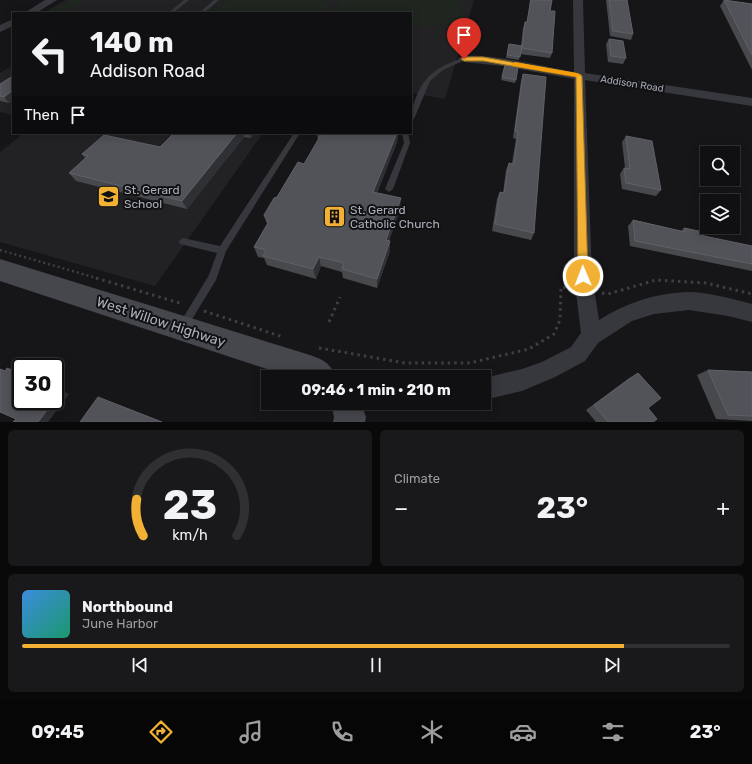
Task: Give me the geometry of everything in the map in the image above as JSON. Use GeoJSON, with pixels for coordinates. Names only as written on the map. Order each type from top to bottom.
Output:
{"type":"FeatureCollection","features":[{"type":"Feature","properties":{"kind":"street"},"geometry":{"type":"LineString","coordinates":[[30,12],[52,0]]}},
{"type":"Feature","properties":{"kind":"street"},"geometry":{"type":"LineString","coordinates":[[578,0],[584,290],[591,336]]}},
{"type":"Feature","properties":{"kind":"street"},"geometry":{"type":"LineString","coordinates":[[0,29],[12,23]]}},
{"type":"Feature","properties":{"kind":"street"},"geometry":{"type":"LineString","coordinates":[[0,29],[12,32]]}},
{"type":"Feature","properties":{"kind":"street","name":"Addison Road"},"geometry":{"type":"LineString","coordinates":[[464,59],[483,59],[579,76],[752,102]]}},
{"type":"Feature","properties":{"kind":"street","name":"West Willow Highway"},"geometry":{"type":"LineString","coordinates":[[0,270],[188,318],[310,370]]}},
{"type":"Feature","properties":{"kind":"street"},"geometry":{"type":"LineString","coordinates":[[491,387],[522,380],[548,370],[578,354],[591,336],[626,314],[654,304],[689,301],[728,307],[752,313]]}},
{"type":"Feature","properties":{"kind":"street"},"geometry":{"type":"LineString","coordinates":[[348,410],[350,417],[349,422]]}},
{"type":"Feature","properties":{"kind":"lane"},"geometry":{"type":"LineString","coordinates":[[171,12],[187,0]]}},
{"type":"Feature","properties":{"kind":"lane"},"geometry":{"type":"LineString","coordinates":[[202,12],[217,0]]}},
{"type":"Feature","properties":{"kind":"lane"},"geometry":{"type":"LineString","coordinates":[[412,116],[426,80],[434,72],[443,67],[464,59]]}},
{"type":"Feature","properties":{"kind":"lane"},"geometry":{"type":"LineString","coordinates":[[188,318],[213,277],[222,250],[296,134]]}},
{"type":"Feature","properties":{"kind":"lane"},"geometry":{"type":"LineString","coordinates":[[389,189],[407,143],[405,134]]}},
{"type":"Feature","properties":{"kind":"lane"},"geometry":{"type":"LineString","coordinates":[[183,242],[222,250]]}},
{"type":"Feature","properties":{"kind":"path"},"geometry":{"type":"LineString","coordinates":[[0,250],[188,318],[285,337]]}},
{"type":"Feature","properties":{"kind":"path"},"geometry":{"type":"LineString","coordinates":[[314,347],[405,363],[470,363],[530,349],[554,334],[560,320],[561,287],[608,294],[656,280],[706,283],[752,294]]}},
{"type":"Feature","properties":{"kind":"path"},"geometry":{"type":"LineString","coordinates":[[330,322],[340,296]]}},
{"type":"Feature","properties":{"kind":"shaded area"},"geometry":{"type":"Polygon","coordinates":[[[66,0],[474,0],[445,99],[412,93],[412,12],[45,12],[66,0]]]}},
{"type":"Feature","properties":{"kind":"shaded area"},"geometry":{"type":"Polygon","coordinates":[[[72,0],[86,0],[66,12],[51,12],[72,0]]]}},
{"type":"Feature","properties":{"kind":"shaded area"},"geometry":{"type":"Polygon","coordinates":[[[226,0],[320,0],[328,2],[328,12],[212,12],[226,0]]]}},
{"type":"Feature","properties":{"kind":"shaded area"},"geometry":{"type":"Polygon","coordinates":[[[337,0],[457,0],[465,18],[462,24],[412,26],[412,12],[338,12],[337,0]]]}},
{"type":"Feature","properties":{"kind":"shaded area"},"geometry":{"type":"Polygon","coordinates":[[[12,66],[12,115],[0,112],[0,73],[12,66]]]}},
{"type":"Feature","properties":{"kind":"shaded area","name":"St. Gerard School"},"geometry":{"type":"Polygon","coordinates":[[[23,134],[262,134],[155,286],[0,242],[0,152],[23,134]]]}},
{"type":"Feature","properties":{"kind":"building"},"geometry":{"type":"Polygon","coordinates":[[[531,0],[552,0],[550,11],[555,11],[552,53],[522,48],[525,22],[527,22],[531,0]]]}},
{"type":"Feature","properties":{"kind":"building"},"geometry":{"type":"Polygon","coordinates":[[[609,0],[627,0],[633,34],[613,31],[609,0]]]}},
{"type":"Feature","properties":{"kind":"building"},"geometry":{"type":"Polygon","coordinates":[[[724,0],[752,4],[752,55],[724,0]]]}},
{"type":"Feature","properties":{"kind":"building"},"geometry":{"type":"Polygon","coordinates":[[[609,39],[623,41],[626,58],[611,56],[609,39]]]}},
{"type":"Feature","properties":{"kind":"building"},"geometry":{"type":"Polygon","coordinates":[[[509,44],[522,46],[520,57],[507,55],[509,44]]]}},
{"type":"Feature","properties":{"kind":"building"},"geometry":{"type":"Polygon","coordinates":[[[505,65],[518,67],[516,80],[502,77],[505,65]]]}},
{"type":"Feature","properties":{"kind":"building"},"geometry":{"type":"Polygon","coordinates":[[[523,74],[546,77],[534,233],[495,224],[500,192],[504,193],[509,163],[514,164],[518,132],[515,131],[523,74]]]}},
{"type":"Feature","properties":{"kind":"building"},"geometry":{"type":"Polygon","coordinates":[[[12,77],[12,91],[4,97],[0,96],[0,84],[12,77]]]}},
{"type":"Feature","properties":{"kind":"building"},"geometry":{"type":"Polygon","coordinates":[[[173,134],[236,134],[182,201],[69,173],[88,156],[82,154],[104,135],[160,147],[173,134]]]}},
{"type":"Feature","properties":{"kind":"building","name":"St. Gerard Catholic Church"},"geometry":{"type":"Polygon","coordinates":[[[321,134],[397,134],[373,192],[401,198],[386,240],[390,241],[377,279],[342,269],[344,263],[319,257],[313,269],[263,256],[266,250],[254,247],[268,223],[264,215],[274,198],[277,197],[298,162],[304,164],[321,134]]]}},
{"type":"Feature","properties":{"kind":"building"},"geometry":{"type":"Polygon","coordinates":[[[626,136],[652,141],[661,190],[626,183],[624,168],[630,169],[626,136]]]}},
{"type":"Feature","properties":{"kind":"building"},"geometry":{"type":"Polygon","coordinates":[[[633,220],[685,232],[684,228],[700,231],[700,234],[704,234],[704,236],[752,246],[752,264],[635,241],[633,220]]]}},
{"type":"Feature","properties":{"kind":"building"},"geometry":{"type":"Polygon","coordinates":[[[7,368],[12,370],[12,410],[47,410],[38,422],[13,422],[16,419],[0,412],[0,369],[5,371],[7,368]]]}},
{"type":"Feature","properties":{"kind":"building"},"geometry":{"type":"Polygon","coordinates":[[[708,370],[752,372],[752,416],[728,415],[708,370]]]}},
{"type":"Feature","properties":{"kind":"building"},"geometry":{"type":"Polygon","coordinates":[[[638,373],[661,398],[648,408],[657,419],[653,422],[608,422],[594,405],[638,373]]]}},
{"type":"Feature","properties":{"kind":"building"},"geometry":{"type":"Polygon","coordinates":[[[98,397],[162,422],[80,422],[98,397]]]}},
{"type":"Feature","properties":{"kind":"slow traffic"},"geometry":{"type":"LineString","coordinates":[[515,64],[577,75]]}},
{"type":"Feature","properties":{"kind":"place","name":"St. Gerard School"},"geometry":{"type":"Point","coordinates":[109,197]}},
{"type":"Feature","properties":{"kind":"place","name":"St. Gerard Catholic Church"},"geometry":{"type":"Point","coordinates":[335,217]}},
{"type":"Feature","properties":{"kind":"route"},"geometry":{"type":"LineString","coordinates":[[464,59],[483,59],[579,76],[583,276]]}}]}
